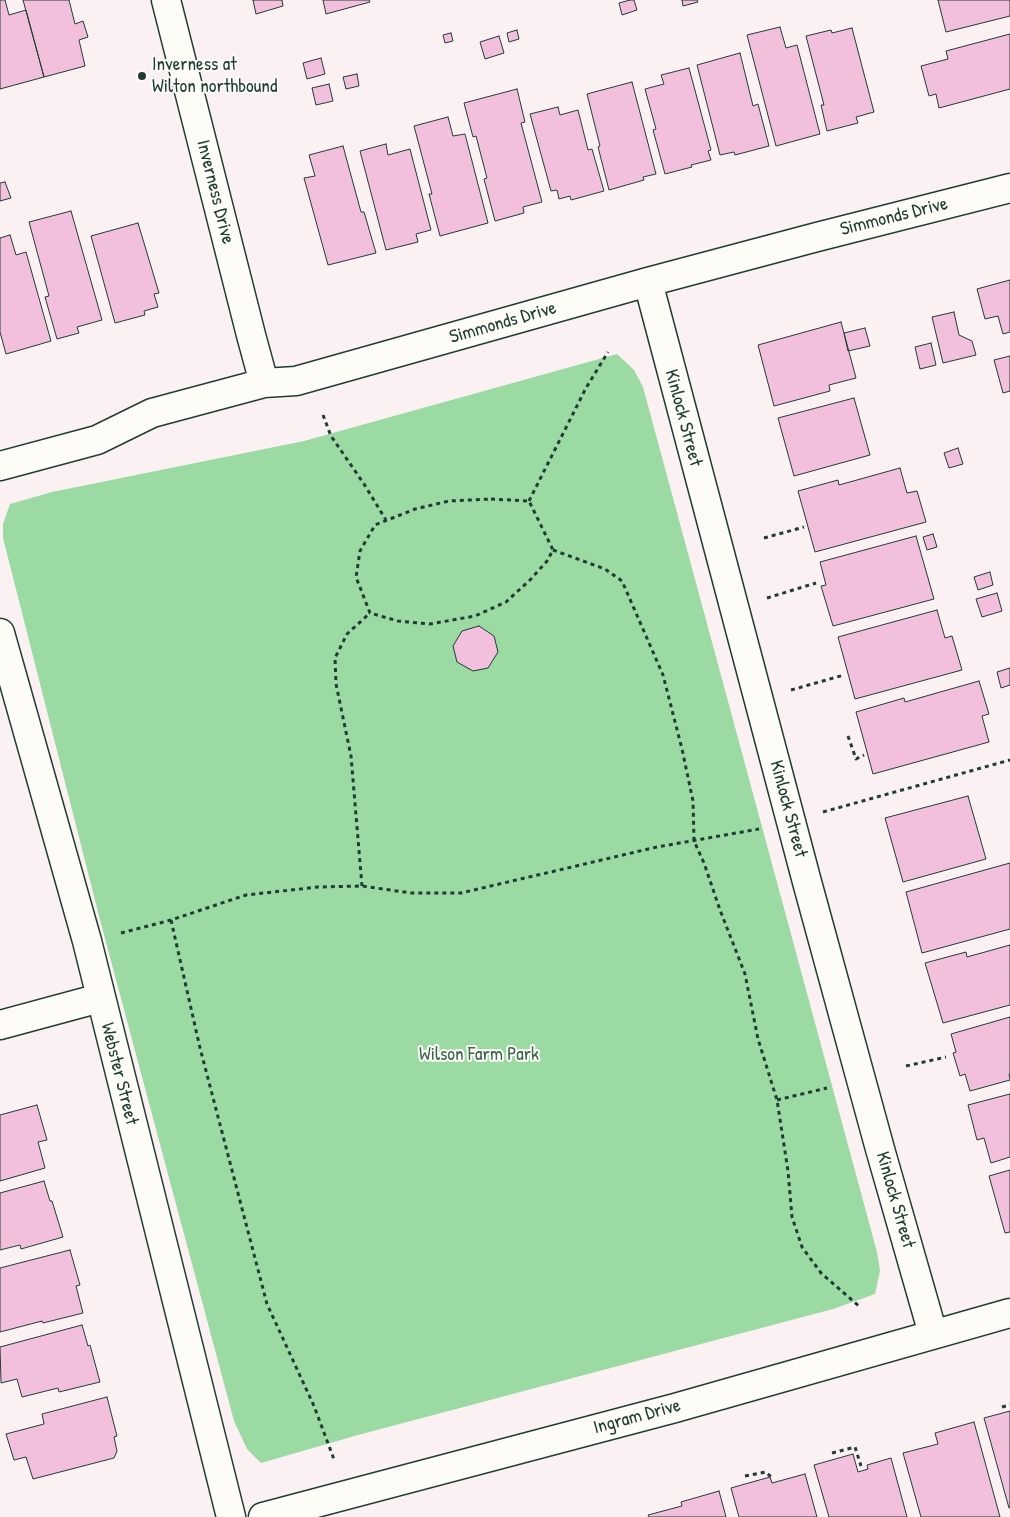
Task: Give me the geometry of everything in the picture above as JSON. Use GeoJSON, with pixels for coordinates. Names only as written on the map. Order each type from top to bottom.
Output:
{"type":"FeatureCollection","features":[{"type":"Feature","properties":{"kind":"street","name":"Inverness Drive"},"geometry":{"type":"LineString","coordinates":[[166,0],[264,383]]}},
{"type":"Feature","properties":{"kind":"street","name":"Simmonds Drive"},"geometry":{"type":"LineString","coordinates":[[0,466],[97,440],[152,413],[264,383],[296,381],[648,282],[1010,188]]}},
{"type":"Feature","properties":{"kind":"street","name":"Kinlock Street"},"geometry":{"type":"LineString","coordinates":[[648,282],[791,821],[933,1334]]}},
{"type":"Feature","properties":{"kind":"street","name":"Webster Street"},"geometry":{"type":"LineString","coordinates":[[0,633],[87,941],[231,1517]]}},
{"type":"Feature","properties":{"kind":"street"},"geometry":{"type":"LineString","coordinates":[[0,1025],[100,998]]}},
{"type":"Feature","properties":{"kind":"street","name":"Ingram Drive"},"geometry":{"type":"LineString","coordinates":[[263,1517],[675,1408],[1010,1313]]}},
{"type":"Feature","properties":{"kind":"path"},"geometry":{"type":"LineString","coordinates":[[529,501],[586,388],[608,352]]}},
{"type":"Feature","properties":{"kind":"path"},"geometry":{"type":"LineString","coordinates":[[324,415],[331,436],[386,520]]}},
{"type":"Feature","properties":{"kind":"path"},"geometry":{"type":"LineString","coordinates":[[370,613],[356,577],[360,551],[375,525],[415,508],[449,501],[491,499],[529,501]]}},
{"type":"Feature","properties":{"kind":"path"},"geometry":{"type":"LineString","coordinates":[[529,501],[553,550],[605,569],[622,581],[663,675],[693,801],[694,841],[745,974],[758,1039],[777,1100],[788,1171],[792,1217],[802,1247],[821,1273],[860,1307]]}},
{"type":"Feature","properties":{"kind":"path"},"geometry":{"type":"LineString","coordinates":[[764,538],[804,527]]}},
{"type":"Feature","properties":{"kind":"path"},"geometry":{"type":"LineString","coordinates":[[370,613],[398,621],[430,624],[475,616],[506,602],[531,579],[547,561],[553,550]]}},
{"type":"Feature","properties":{"kind":"path"},"geometry":{"type":"LineString","coordinates":[[734,607],[816,583]]}},
{"type":"Feature","properties":{"kind":"path"},"geometry":{"type":"LineString","coordinates":[[362,886],[351,756],[336,684],[335,658],[347,634],[370,613]]}},
{"type":"Feature","properties":{"kind":"path"},"geometry":{"type":"LineString","coordinates":[[758,699],[844,675]]}},
{"type":"Feature","properties":{"kind":"path"},"geometry":{"type":"LineString","coordinates":[[848,736],[856,758],[864,755]]}},
{"type":"Feature","properties":{"kind":"path"},"geometry":{"type":"LineString","coordinates":[[87,941],[170,920],[246,895],[362,886],[411,893],[461,893],[657,846],[750,831],[1010,760]]}},
{"type":"Feature","properties":{"kind":"path"},"geometry":{"type":"LineString","coordinates":[[170,920],[200,1048],[267,1304],[314,1406],[348,1495]]}},
{"type":"Feature","properties":{"kind":"path"},"geometry":{"type":"LineString","coordinates":[[906,1066],[946,1057]]}},
{"type":"Feature","properties":{"kind":"path"},"geometry":{"type":"LineString","coordinates":[[777,1100],[862,1080]]}},
{"type":"Feature","properties":{"kind":"path"},"geometry":{"type":"LineString","coordinates":[[1002,1407],[1010,1405]]}},
{"type":"Feature","properties":{"kind":"path"},"geometry":{"type":"LineString","coordinates":[[832,1453],[855,1446],[861,1466]]}},
{"type":"Feature","properties":{"kind":"path"},"geometry":{"type":"LineString","coordinates":[[745,1476],[766,1472],[773,1479]]}},
{"type":"Feature","properties":{"kind":"green space","name":"Wilson Farm Park"},"geometry":{"type":"Polygon","coordinates":[[[617,354],[634,370],[643,387],[877,1252],[880,1271],[875,1294],[833,1309],[358,1435],[261,1463],[247,1449],[234,1421],[99,916],[3,538],[3,524],[10,504],[52,492],[304,441],[617,354]]]}},
{"type":"Feature","properties":{"kind":"building"},"geometry":{"type":"Polygon","coordinates":[[[0,0],[5,0],[9,15],[26,10],[44,77],[0,89],[0,0]]]}},
{"type":"Feature","properties":{"kind":"building"},"geometry":{"type":"Polygon","coordinates":[[[23,0],[69,0],[75,24],[83,21],[88,37],[79,40],[85,66],[44,77],[23,0]]]}},
{"type":"Feature","properties":{"kind":"building"},"geometry":{"type":"Polygon","coordinates":[[[253,0],[282,0],[283,6],[256,14],[253,0]]]}},
{"type":"Feature","properties":{"kind":"building"},"geometry":{"type":"Polygon","coordinates":[[[323,0],[369,0],[370,2],[326,14],[323,0]]]}},
{"type":"Feature","properties":{"kind":"building"},"geometry":{"type":"Polygon","coordinates":[[[634,0],[637,10],[622,15],[619,3],[634,0]]]}},
{"type":"Feature","properties":{"kind":"building"},"geometry":{"type":"Polygon","coordinates":[[[682,0],[697,0],[698,2],[683,6],[682,0]]]}},
{"type":"Feature","properties":{"kind":"building"},"geometry":{"type":"Polygon","coordinates":[[[938,0],[1010,0],[1010,16],[946,32],[938,0]]]}},
{"type":"Feature","properties":{"kind":"building"},"geometry":{"type":"Polygon","coordinates":[[[780,27],[786,48],[797,45],[820,134],[776,146],[747,35],[780,27]]]}},
{"type":"Feature","properties":{"kind":"building"},"geometry":{"type":"Polygon","coordinates":[[[852,28],[874,112],[856,117],[858,123],[827,131],[821,105],[824,105],[806,36],[831,30],[832,33],[852,28]]]}},
{"type":"Feature","properties":{"kind":"building"},"geometry":{"type":"Polygon","coordinates":[[[517,30],[519,39],[509,42],[507,33],[517,30]]]}},
{"type":"Feature","properties":{"kind":"building"},"geometry":{"type":"Polygon","coordinates":[[[451,33],[453,41],[445,43],[443,35],[451,33]]]}},
{"type":"Feature","properties":{"kind":"building"},"geometry":{"type":"Polygon","coordinates":[[[1010,34],[1010,89],[939,108],[936,94],[929,96],[921,66],[948,59],[946,51],[1010,34]]]}},
{"type":"Feature","properties":{"kind":"building"},"geometry":{"type":"Polygon","coordinates":[[[499,36],[504,53],[485,59],[480,42],[499,36]]]}},
{"type":"Feature","properties":{"kind":"building"},"geometry":{"type":"Polygon","coordinates":[[[740,53],[753,106],[758,104],[769,146],[735,155],[734,152],[720,155],[697,65],[740,53]]]}},
{"type":"Feature","properties":{"kind":"building"},"geometry":{"type":"Polygon","coordinates":[[[321,58],[325,74],[307,79],[303,63],[321,58]]]}},
{"type":"Feature","properties":{"kind":"building"},"geometry":{"type":"Polygon","coordinates":[[[689,68],[711,150],[708,151],[711,160],[665,174],[653,130],[656,129],[645,89],[664,84],[661,75],[689,68]]]}},
{"type":"Feature","properties":{"kind":"building"},"geometry":{"type":"Polygon","coordinates":[[[357,74],[359,86],[346,89],[343,77],[357,74]]]}},
{"type":"Feature","properties":{"kind":"building"},"geometry":{"type":"Polygon","coordinates":[[[632,82],[656,174],[643,177],[644,180],[609,190],[587,94],[632,82]]]}},
{"type":"Feature","properties":{"kind":"building"},"geometry":{"type":"Polygon","coordinates":[[[329,84],[333,101],[316,105],[312,88],[329,84]]]}},
{"type":"Feature","properties":{"kind":"building"},"geometry":{"type":"Polygon","coordinates":[[[517,89],[525,122],[521,123],[542,202],[523,207],[524,213],[495,221],[484,179],[487,178],[476,136],[473,137],[464,103],[517,89]]]}},
{"type":"Feature","properties":{"kind":"building"},"geometry":{"type":"Polygon","coordinates":[[[558,107],[560,115],[578,110],[588,150],[592,149],[604,191],[571,200],[570,196],[559,199],[557,190],[551,191],[530,114],[558,107]]]}},
{"type":"Feature","properties":{"kind":"building"},"geometry":{"type":"Polygon","coordinates":[[[448,117],[453,136],[465,134],[488,223],[440,236],[429,194],[432,194],[414,126],[448,117]]]}},
{"type":"Feature","properties":{"kind":"building"},"geometry":{"type":"Polygon","coordinates":[[[386,144],[388,155],[410,149],[431,230],[416,234],[418,242],[386,250],[360,151],[386,144]]]}},
{"type":"Feature","properties":{"kind":"building"},"geometry":{"type":"Polygon","coordinates":[[[343,146],[361,212],[364,212],[376,253],[328,265],[304,178],[315,176],[309,155],[343,146]]]}},
{"type":"Feature","properties":{"kind":"building"},"geometry":{"type":"Polygon","coordinates":[[[5,182],[11,198],[0,201],[0,183],[5,182]]]}},
{"type":"Feature","properties":{"kind":"building"},"geometry":{"type":"Polygon","coordinates":[[[71,211],[102,320],[77,327],[79,333],[57,339],[45,297],[49,296],[29,222],[71,211]]]}},
{"type":"Feature","properties":{"kind":"building"},"geometry":{"type":"Polygon","coordinates":[[[138,223],[159,293],[154,294],[158,307],[144,311],[145,315],[115,323],[91,236],[138,223]]]}},
{"type":"Feature","properties":{"kind":"building"},"geometry":{"type":"Polygon","coordinates":[[[10,235],[16,255],[26,252],[51,341],[6,354],[0,332],[0,238],[10,235]]]}},
{"type":"Feature","properties":{"kind":"building"},"geometry":{"type":"Polygon","coordinates":[[[1010,280],[1010,332],[1003,334],[998,316],[985,319],[977,289],[1010,280]]]}},
{"type":"Feature","properties":{"kind":"building"},"geometry":{"type":"Polygon","coordinates":[[[954,312],[959,335],[972,341],[976,355],[943,363],[932,317],[954,312]]]}},
{"type":"Feature","properties":{"kind":"building"},"geometry":{"type":"Polygon","coordinates":[[[841,322],[856,378],[829,385],[830,391],[774,406],[758,345],[841,322]]]}},
{"type":"Feature","properties":{"kind":"building"},"geometry":{"type":"Polygon","coordinates":[[[865,328],[870,346],[848,351],[844,333],[865,328]]]}},
{"type":"Feature","properties":{"kind":"building"},"geometry":{"type":"Polygon","coordinates":[[[931,343],[936,365],[920,369],[915,347],[931,343]]]}},
{"type":"Feature","properties":{"kind":"building"},"geometry":{"type":"Polygon","coordinates":[[[1010,356],[1010,391],[1003,393],[994,360],[1010,356]]]}},
{"type":"Feature","properties":{"kind":"building"},"geometry":{"type":"Polygon","coordinates":[[[854,398],[870,455],[794,476],[778,418],[854,398]]]}},
{"type":"Feature","properties":{"kind":"building"},"geometry":{"type":"Polygon","coordinates":[[[958,448],[963,464],[949,468],[944,453],[958,448]]]}},
{"type":"Feature","properties":{"kind":"building"},"geometry":{"type":"Polygon","coordinates":[[[900,468],[907,493],[917,491],[926,522],[815,552],[798,491],[838,480],[839,485],[900,468]]]}},
{"type":"Feature","properties":{"kind":"building"},"geometry":{"type":"Polygon","coordinates":[[[933,534],[937,547],[927,550],[923,537],[933,534]]]}},
{"type":"Feature","properties":{"kind":"building"},"geometry":{"type":"Polygon","coordinates":[[[916,536],[934,599],[833,626],[821,586],[826,585],[820,562],[916,536]]]}},
{"type":"Feature","properties":{"kind":"building"},"geometry":{"type":"Polygon","coordinates":[[[990,572],[993,585],[978,590],[974,577],[990,572]]]}},
{"type":"Feature","properties":{"kind":"building"},"geometry":{"type":"Polygon","coordinates":[[[997,593],[1002,611],[982,617],[976,599],[997,593]]]}},
{"type":"Feature","properties":{"kind":"building"},"geometry":{"type":"Polygon","coordinates":[[[937,610],[945,638],[952,636],[962,670],[855,699],[838,637],[937,610]]]}},
{"type":"Feature","properties":{"kind":"building"},"geometry":{"type":"Polygon","coordinates":[[[479,626],[494,636],[498,652],[488,668],[473,671],[457,662],[453,646],[462,631],[479,626]]]}},
{"type":"Feature","properties":{"kind":"building"},"geometry":{"type":"Polygon","coordinates":[[[1010,668],[1010,685],[1001,688],[997,672],[1010,668]]]}},
{"type":"Feature","properties":{"kind":"building"},"geometry":{"type":"Polygon","coordinates":[[[979,681],[989,714],[982,716],[989,742],[873,774],[856,712],[904,698],[905,702],[979,681]]]}},
{"type":"Feature","properties":{"kind":"building"},"geometry":{"type":"Polygon","coordinates":[[[968,796],[986,859],[903,882],[885,818],[968,796]]]}},
{"type":"Feature","properties":{"kind":"building"},"geometry":{"type":"Polygon","coordinates":[[[1010,863],[1010,929],[922,953],[906,892],[1010,863]]]}},
{"type":"Feature","properties":{"kind":"building"},"geometry":{"type":"Polygon","coordinates":[[[1010,945],[1010,1005],[943,1023],[925,963],[966,952],[967,957],[1010,945]]]}},
{"type":"Feature","properties":{"kind":"building"},"geometry":{"type":"Polygon","coordinates":[[[1010,1017],[1010,1080],[970,1091],[965,1074],[960,1076],[953,1053],[956,1052],[951,1034],[1010,1017]]]}},
{"type":"Feature","properties":{"kind":"building"},"geometry":{"type":"Polygon","coordinates":[[[1010,1094],[1010,1157],[991,1163],[984,1138],[977,1140],[968,1105],[1010,1094]]]}},
{"type":"Feature","properties":{"kind":"building"},"geometry":{"type":"Polygon","coordinates":[[[37,1105],[47,1140],[38,1142],[45,1168],[0,1181],[0,1115],[37,1105]]]}},
{"type":"Feature","properties":{"kind":"building"},"geometry":{"type":"Polygon","coordinates":[[[1010,1170],[1010,1232],[1005,1233],[989,1176],[1010,1170]]]}},
{"type":"Feature","properties":{"kind":"building"},"geometry":{"type":"Polygon","coordinates":[[[44,1181],[63,1237],[21,1249],[20,1245],[0,1250],[0,1193],[44,1181]]]}},
{"type":"Feature","properties":{"kind":"building"},"geometry":{"type":"Polygon","coordinates":[[[70,1250],[80,1285],[76,1286],[83,1313],[0,1332],[0,1268],[70,1250]]]}},
{"type":"Feature","properties":{"kind":"building"},"geometry":{"type":"Polygon","coordinates":[[[82,1325],[88,1346],[90,1345],[100,1382],[59,1392],[58,1388],[22,1397],[17,1379],[1,1383],[0,1347],[82,1325]]]}},
{"type":"Feature","properties":{"kind":"building"},"geometry":{"type":"Polygon","coordinates":[[[107,1397],[117,1436],[114,1437],[117,1451],[114,1458],[33,1479],[26,1457],[14,1460],[6,1434],[44,1424],[42,1414],[107,1397]]]}},
{"type":"Feature","properties":{"kind":"building"},"geometry":{"type":"Polygon","coordinates":[[[1010,1411],[1010,1508],[1009,1508],[984,1418],[1010,1411]]]}},
{"type":"Feature","properties":{"kind":"building"},"geometry":{"type":"Polygon","coordinates":[[[974,1422],[1000,1517],[921,1517],[903,1453],[938,1444],[935,1433],[974,1422]]]}},
{"type":"Feature","properties":{"kind":"building"},"geometry":{"type":"Polygon","coordinates":[[[853,1454],[858,1472],[868,1469],[867,1465],[891,1458],[907,1517],[829,1517],[814,1465],[853,1454]]]}},
{"type":"Feature","properties":{"kind":"building"},"geometry":{"type":"Polygon","coordinates":[[[805,1474],[817,1517],[739,1517],[731,1488],[770,1477],[772,1483],[805,1474]]]}},
{"type":"Feature","properties":{"kind":"building"},"geometry":{"type":"Polygon","coordinates":[[[719,1491],[726,1517],[649,1517],[648,1515],[682,1506],[681,1502],[719,1491]]]}},
{"type":"Feature","properties":{"kind":"place","name":"Inverness at Wilton northbound"},"geometry":{"type":"Point","coordinates":[142,76]}}]}
